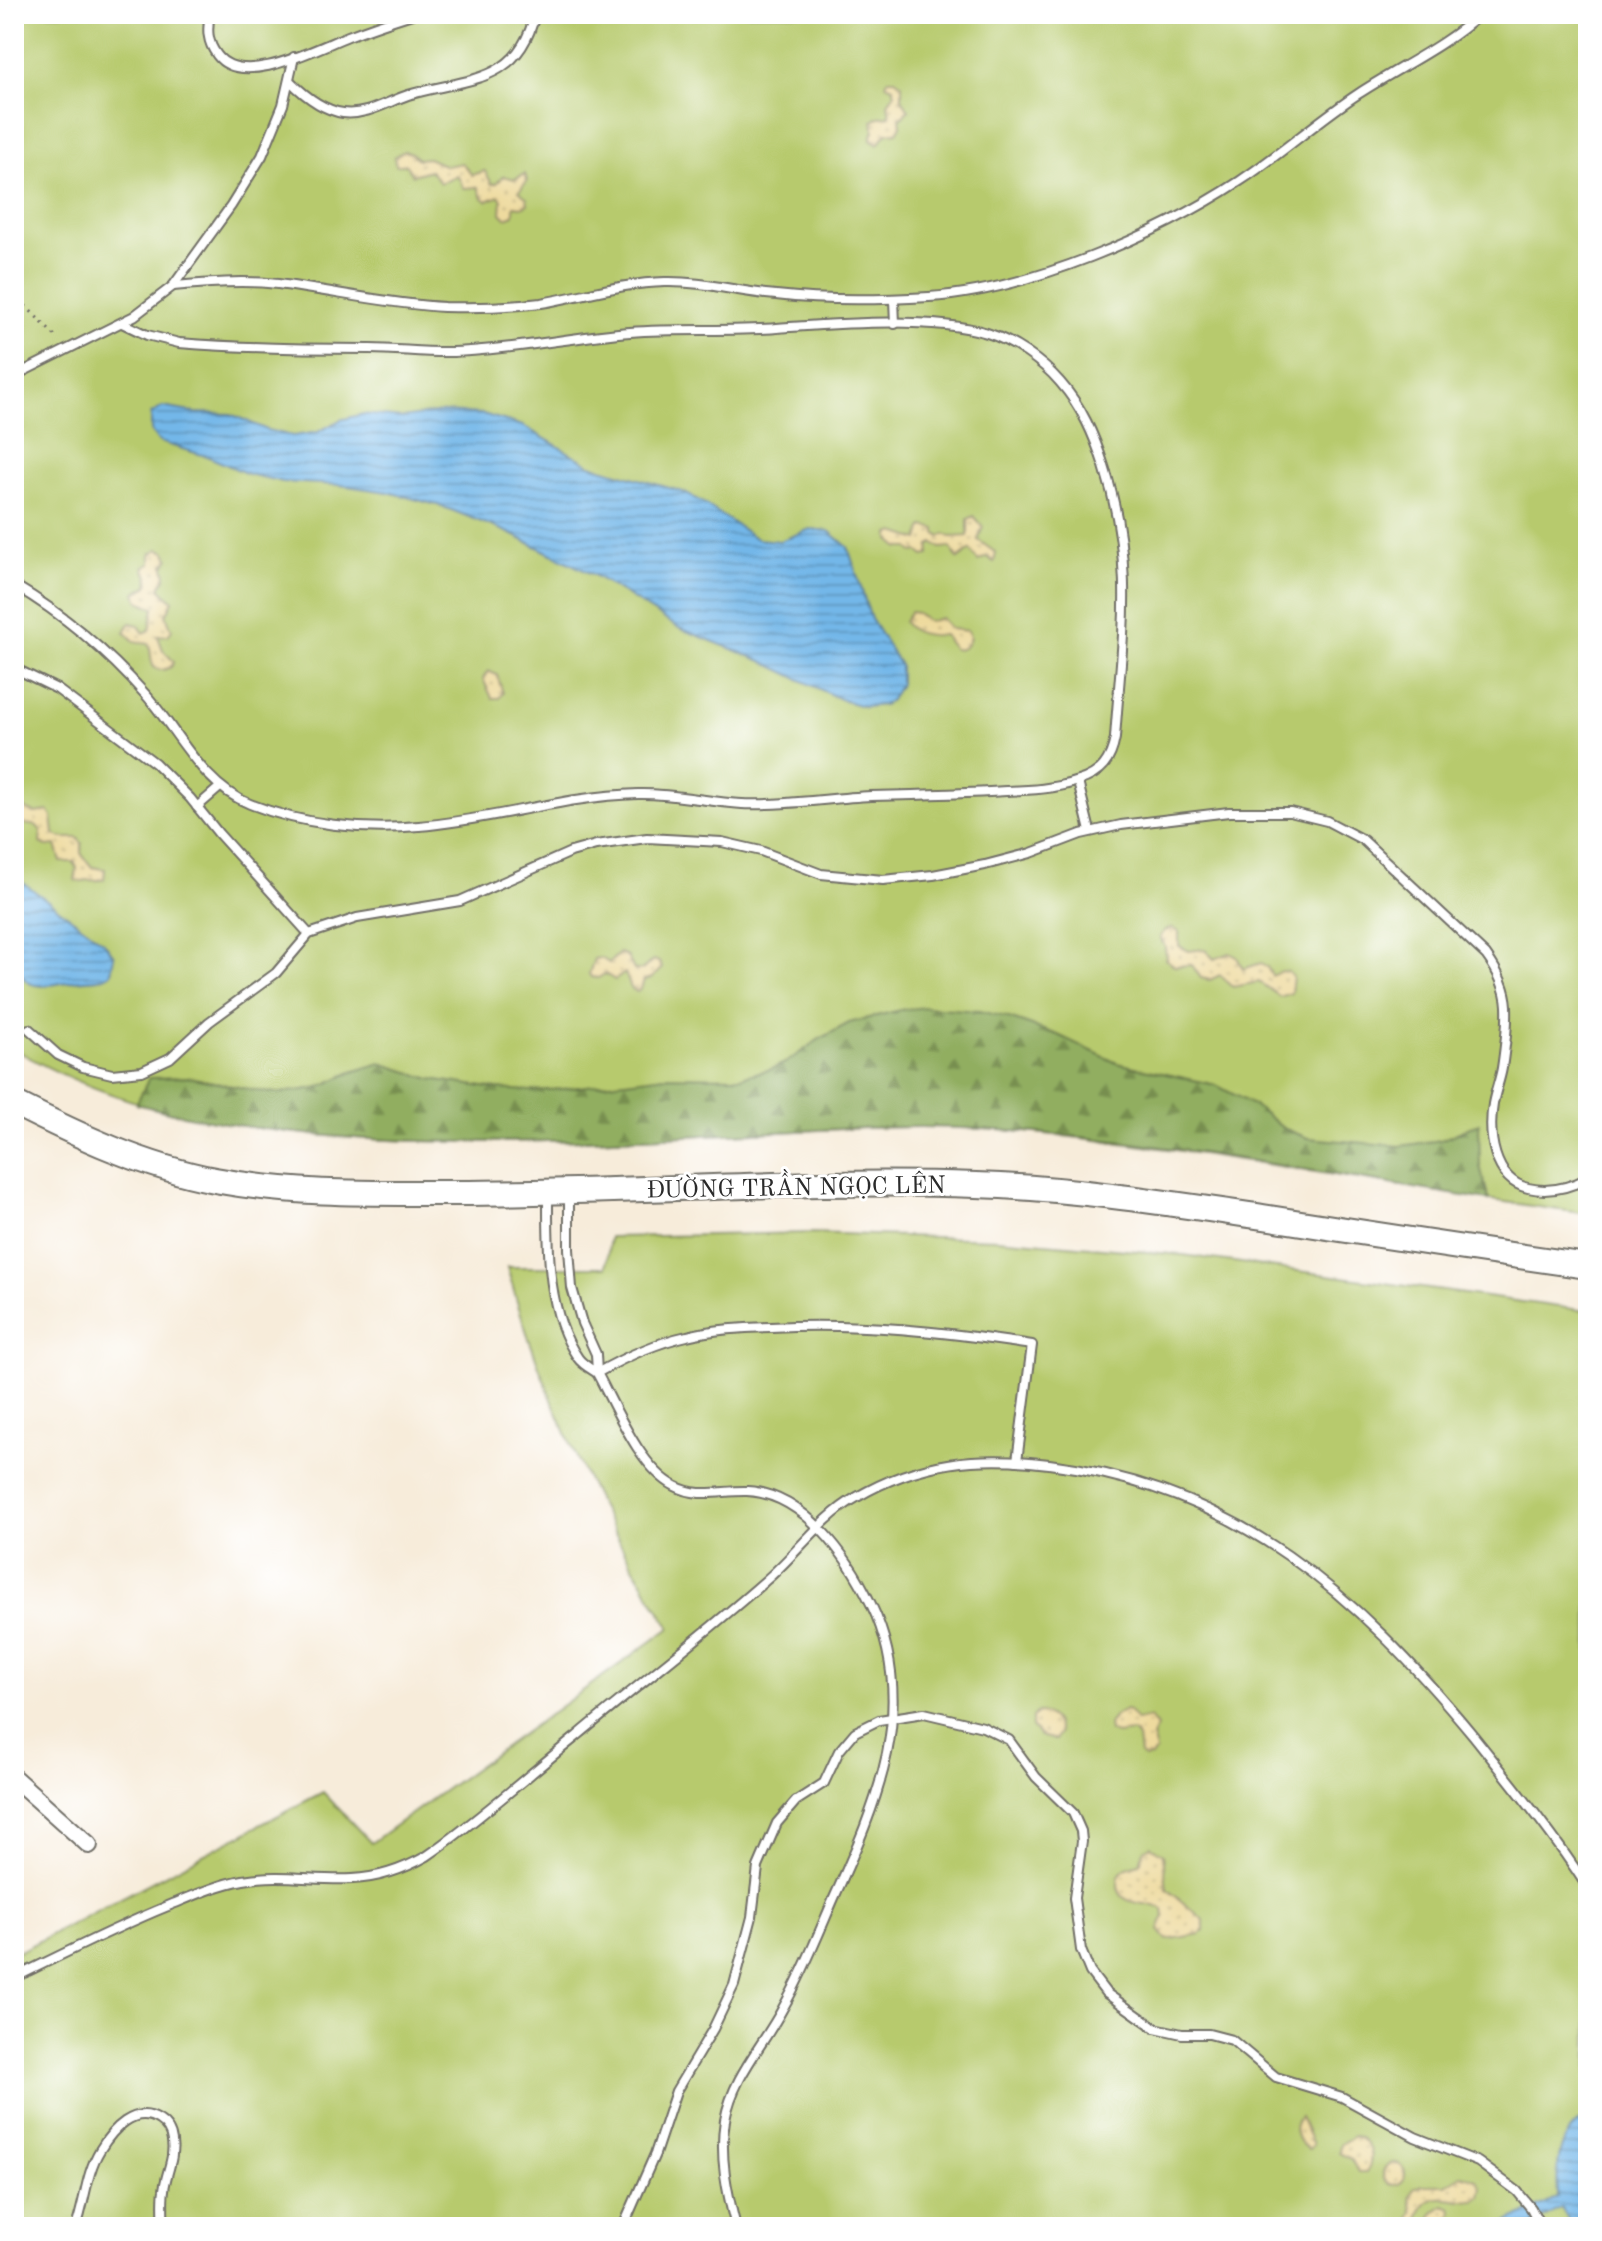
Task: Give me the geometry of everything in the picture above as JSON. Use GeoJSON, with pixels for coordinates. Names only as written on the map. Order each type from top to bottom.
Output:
{"type":"FeatureCollection","features":[{"type":"Feature","properties":{"kind":"street","name":"ĐƯỜNG TRẦN NGỌC LÊN"},"geometry":{"type":"LineString","coordinates":[[14,1103],[114,1148],[213,1180],[262,1187],[351,1194],[893,1184],[1007,1187],[1160,1201],[1588,1266]]}},
{"type":"Feature","properties":{"kind":"street"},"geometry":{"type":"LineString","coordinates":[[14,1778],[89,1845]]}},
{"type":"Feature","properties":{"kind":"lane"},"geometry":{"type":"LineString","coordinates":[[210,14],[211,44],[226,64],[240,69],[294,57],[412,14]]}},
{"type":"Feature","properties":{"kind":"lane"},"geometry":{"type":"LineString","coordinates":[[290,81],[310,98],[332,110],[363,112],[419,92],[461,85],[492,73],[506,64],[523,45],[535,14]]}},
{"type":"Feature","properties":{"kind":"lane"},"geometry":{"type":"LineString","coordinates":[[173,286],[229,282],[275,284],[414,304],[462,307],[541,303],[662,282],[704,284],[791,297],[894,299],[960,294],[1016,282],[1146,232],[1238,182],[1356,96],[1440,45],[1480,14]]}},
{"type":"Feature","properties":{"kind":"lane"},"geometry":{"type":"LineString","coordinates":[[14,376],[122,323],[149,307],[173,286],[231,206],[262,156],[274,131],[290,81],[294,57]]}},
{"type":"Feature","properties":{"kind":"lane"},"geometry":{"type":"LineString","coordinates":[[894,299],[895,324]]}},
{"type":"Feature","properties":{"kind":"lane"},"geometry":{"type":"LineString","coordinates":[[14,585],[49,607],[118,665],[220,787],[241,801],[297,819],[344,826],[394,828],[449,822],[556,801],[614,795],[667,795],[729,803],[767,804],[833,798],[1012,791],[1078,782],[1099,771],[1113,749],[1125,625],[1123,551],[1115,506],[1097,444],[1080,408],[1041,364],[1006,341],[973,329],[895,324],[663,330],[523,347],[435,352],[179,343],[147,335],[122,323]]}},
{"type":"Feature","properties":{"kind":"lane"},"geometry":{"type":"LineString","coordinates":[[14,668],[57,689],[143,753],[173,780],[309,934]]}},
{"type":"Feature","properties":{"kind":"lane"},"geometry":{"type":"LineString","coordinates":[[1078,782],[1090,831]]}},
{"type":"Feature","properties":{"kind":"lane"},"geometry":{"type":"LineString","coordinates":[[197,807],[220,787]]}},
{"type":"Feature","properties":{"kind":"lane"},"geometry":{"type":"LineString","coordinates":[[29,1029],[58,1055],[83,1067],[112,1074],[142,1071],[170,1058],[209,1022],[276,973],[309,934],[349,920],[460,901],[555,858],[596,845],[672,838],[722,842],[761,851],[821,874],[883,880],[985,865],[1090,831],[1121,825],[1273,810],[1327,821],[1363,840],[1486,955],[1500,976],[1507,1017],[1491,1127],[1495,1151],[1504,1172],[1519,1185],[1542,1190],[1567,1187],[1588,1178]]}},
{"type":"Feature","properties":{"kind":"lane"},"geometry":{"type":"LineString","coordinates":[[558,1192],[550,1267],[560,1316],[579,1360],[597,1373],[645,1457],[666,1480],[685,1491],[749,1491],[774,1497],[797,1509],[841,1556],[872,1606],[887,1651],[892,1716],[887,1762],[881,1783],[847,1870],[786,2004],[747,2065],[730,2100],[723,2158],[736,2227]]}},
{"type":"Feature","properties":{"kind":"lane"},"geometry":{"type":"LineString","coordinates":[[558,1192],[569,1249],[572,1288],[582,1323],[596,1354],[597,1373]]}},
{"type":"Feature","properties":{"kind":"lane"},"geometry":{"type":"LineString","coordinates":[[597,1373],[658,1344],[739,1328],[878,1327],[1032,1345],[1017,1461]]}},
{"type":"Feature","properties":{"kind":"lane"},"geometry":{"type":"LineString","coordinates":[[14,1978],[103,1934],[221,1885],[289,1876],[364,1878],[392,1872],[427,1856],[767,1580],[817,1527],[855,1498],[897,1477],[943,1463],[1017,1461],[1100,1472],[1165,1491],[1228,1519],[1297,1561],[1360,1612],[1418,1670],[1527,1801],[1588,1888]]}},
{"type":"Feature","properties":{"kind":"lane"},"geometry":{"type":"LineString","coordinates":[[623,2227],[655,2154],[676,2091],[713,2029],[734,1985],[752,1917],[758,1867],[769,1837],[785,1811],[824,1783],[845,1740],[865,1725],[892,1716],[924,1713],[983,1727],[998,1734],[1017,1748],[1036,1777],[1073,1813],[1082,1841],[1074,1898],[1081,1950],[1097,1983],[1116,2002],[1155,2028],[1232,2040],[1276,2077],[1342,2097],[1415,2137],[1478,2162],[1510,2184],[1531,2208],[1541,2227]]}},
{"type":"Feature","properties":{"kind":"lane"},"geometry":{"type":"LineString","coordinates":[[76,2227],[99,2152],[122,2123],[146,2115],[162,2122],[172,2137],[172,2158],[163,2193],[163,2227]]}},
{"type":"Feature","properties":{"kind":"path"},"geometry":{"type":"LineString","coordinates":[[14,294],[41,323],[70,347]]}},
{"type":"Feature","properties":{"kind":"green space"},"geometry":{"type":"Polygon","coordinates":[[[14,14],[1588,14],[1588,1214],[1160,1148],[993,1129],[897,1127],[470,1142],[349,1138],[288,1132],[215,1121],[146,1105],[79,1082],[14,1049],[14,14]]]}},
{"type":"Feature","properties":{"kind":"green space"},"geometry":{"type":"Polygon","coordinates":[[[926,1007],[979,1011],[1006,1017],[1058,1035],[1117,1063],[1216,1085],[1255,1106],[1283,1128],[1308,1138],[1400,1146],[1441,1140],[1479,1123],[1480,1166],[1489,1200],[1206,1153],[1063,1135],[884,1127],[616,1139],[454,1142],[294,1133],[215,1121],[136,1104],[149,1078],[189,1077],[281,1093],[317,1088],[381,1063],[431,1079],[530,1091],[664,1076],[740,1077],[787,1062],[849,1023],[926,1007]]]}},
{"type":"Feature","properties":{"kind":"green space"},"geometry":{"type":"Polygon","coordinates":[[[810,1233],[997,1239],[1183,1255],[1588,1311],[1588,2227],[14,2227],[14,1954],[323,1792],[371,1843],[670,1628],[620,1542],[575,1454],[537,1362],[507,1267],[606,1267],[610,1237],[810,1233]]]}},
{"type":"Feature","properties":{"kind":"sand"},"geometry":{"type":"Polygon","coordinates":[[[888,79],[902,84],[902,99],[909,110],[900,118],[901,125],[897,132],[887,133],[878,144],[871,139],[873,121],[890,116],[888,103],[895,93],[893,87],[886,84],[888,79]]]}},
{"type":"Feature","properties":{"kind":"sand"},"geometry":{"type":"Polygon","coordinates":[[[404,151],[418,159],[428,158],[446,166],[462,163],[472,175],[485,171],[492,184],[503,176],[515,179],[525,174],[527,181],[519,191],[527,198],[528,204],[514,206],[514,215],[506,218],[501,213],[502,200],[499,196],[487,201],[478,187],[464,188],[457,175],[440,183],[430,170],[412,175],[406,165],[396,165],[394,157],[404,151]]]}},
{"type":"Feature","properties":{"kind":"sand"},"geometry":{"type":"Polygon","coordinates":[[[974,516],[983,527],[978,540],[996,553],[994,562],[987,557],[978,561],[970,550],[958,559],[950,547],[941,548],[934,543],[930,545],[929,555],[924,556],[909,548],[899,548],[890,540],[890,534],[895,532],[919,540],[925,526],[936,529],[940,537],[945,534],[951,537],[968,536],[968,519],[974,516]]]}},
{"type":"Feature","properties":{"kind":"sand"},"geometry":{"type":"Polygon","coordinates":[[[158,549],[166,552],[169,559],[164,566],[166,576],[160,588],[173,601],[166,615],[172,630],[168,635],[158,636],[163,650],[174,662],[163,670],[152,664],[149,644],[134,641],[125,632],[130,623],[138,625],[144,633],[150,630],[154,608],[139,601],[135,593],[148,586],[149,579],[144,567],[151,564],[151,554],[158,549]]]}},
{"type":"Feature","properties":{"kind":"sand"},"geometry":{"type":"Polygon","coordinates":[[[910,612],[917,613],[928,622],[941,618],[951,629],[968,631],[968,643],[954,649],[944,635],[928,635],[912,630],[904,622],[910,612]]]}},
{"type":"Feature","properties":{"kind":"sand"},"geometry":{"type":"Polygon","coordinates":[[[488,671],[497,675],[503,693],[499,698],[492,698],[483,679],[488,671]]]}},
{"type":"Feature","properties":{"kind":"sand"},"geometry":{"type":"Polygon","coordinates":[[[23,808],[35,813],[48,811],[54,834],[61,838],[78,838],[82,844],[82,855],[92,867],[105,869],[104,879],[75,880],[77,868],[74,862],[61,862],[56,845],[40,843],[41,831],[37,826],[19,821],[18,813],[23,808]]]}},
{"type":"Feature","properties":{"kind":"sand"},"geometry":{"type":"Polygon","coordinates":[[[1172,928],[1179,932],[1179,946],[1189,951],[1205,949],[1214,959],[1230,953],[1237,957],[1243,969],[1261,963],[1272,976],[1281,971],[1288,972],[1293,977],[1291,993],[1280,997],[1259,982],[1233,987],[1220,975],[1210,980],[1201,978],[1192,965],[1174,966],[1166,959],[1160,937],[1172,928]]]}},
{"type":"Feature","properties":{"kind":"sand"},"geometry":{"type":"Polygon","coordinates":[[[620,953],[627,956],[634,970],[642,970],[653,960],[659,962],[662,968],[652,978],[644,980],[637,992],[631,988],[625,973],[615,980],[605,974],[598,978],[591,977],[589,974],[594,959],[601,958],[609,963],[620,953]]]}},
{"type":"Feature","properties":{"kind":"sand"},"geometry":{"type":"Polygon","coordinates":[[[1125,1710],[1137,1721],[1150,1718],[1157,1727],[1152,1737],[1156,1751],[1152,1757],[1140,1755],[1138,1738],[1133,1732],[1116,1734],[1109,1731],[1108,1725],[1125,1710]]]}},
{"type":"Feature","properties":{"kind":"sand"},"geometry":{"type":"Polygon","coordinates":[[[1037,1713],[1045,1714],[1055,1722],[1059,1734],[1055,1740],[1040,1736],[1032,1727],[1032,1718],[1037,1713]]]}},
{"type":"Feature","properties":{"kind":"sand"},"geometry":{"type":"Polygon","coordinates":[[[1151,1846],[1163,1854],[1167,1889],[1204,1920],[1204,1930],[1200,1934],[1167,1940],[1159,1930],[1164,1917],[1163,1909],[1128,1900],[1119,1891],[1120,1875],[1125,1869],[1140,1864],[1144,1850],[1151,1846]]]}},
{"type":"Feature","properties":{"kind":"sand"},"geometry":{"type":"Polygon","coordinates":[[[1300,2117],[1313,2144],[1309,2149],[1296,2135],[1300,2117]]]}},
{"type":"Feature","properties":{"kind":"sand"},"geometry":{"type":"Polygon","coordinates":[[[1354,2136],[1364,2141],[1370,2151],[1366,2172],[1358,2172],[1351,2159],[1339,2153],[1340,2144],[1354,2136]]]}},
{"type":"Feature","properties":{"kind":"sand"},"geometry":{"type":"Polygon","coordinates":[[[1394,2163],[1402,2166],[1405,2174],[1402,2182],[1394,2185],[1386,2182],[1383,2174],[1386,2166],[1394,2163]]]}},
{"type":"Feature","properties":{"kind":"sand"},"geometry":{"type":"Polygon","coordinates":[[[1462,2175],[1477,2180],[1482,2188],[1480,2197],[1472,2200],[1435,2198],[1427,2202],[1421,2211],[1416,2227],[1406,2227],[1412,2211],[1410,2196],[1414,2188],[1446,2185],[1462,2175]]]}},
{"type":"Feature","properties":{"kind":"sand"},"geometry":{"type":"Polygon","coordinates":[[[1444,2205],[1452,2211],[1446,2223],[1425,2227],[1433,2214],[1444,2205]]]}},
{"type":"Feature","properties":{"kind":"water"},"geometry":{"type":"Polygon","coordinates":[[[163,407],[196,413],[231,414],[267,430],[293,436],[318,432],[340,420],[363,414],[402,418],[442,412],[483,414],[523,426],[591,465],[683,492],[757,539],[780,541],[810,529],[829,531],[848,547],[871,619],[900,665],[900,684],[891,700],[883,705],[866,707],[842,700],[762,661],[679,628],[592,574],[507,532],[441,506],[388,492],[340,485],[283,482],[248,474],[209,457],[159,442],[151,431],[151,414],[163,407]]]}},
{"type":"Feature","properties":{"kind":"water"},"geometry":{"type":"Polygon","coordinates":[[[14,876],[104,942],[114,956],[111,973],[98,979],[44,986],[29,983],[23,978],[14,956],[14,876]]]}},
{"type":"Feature","properties":{"kind":"water"},"geometry":{"type":"Polygon","coordinates":[[[1588,2116],[1588,2227],[1573,2227],[1561,2208],[1529,2227],[1498,2227],[1558,2197],[1558,2162],[1564,2141],[1570,2131],[1588,2116]]]}}]}
